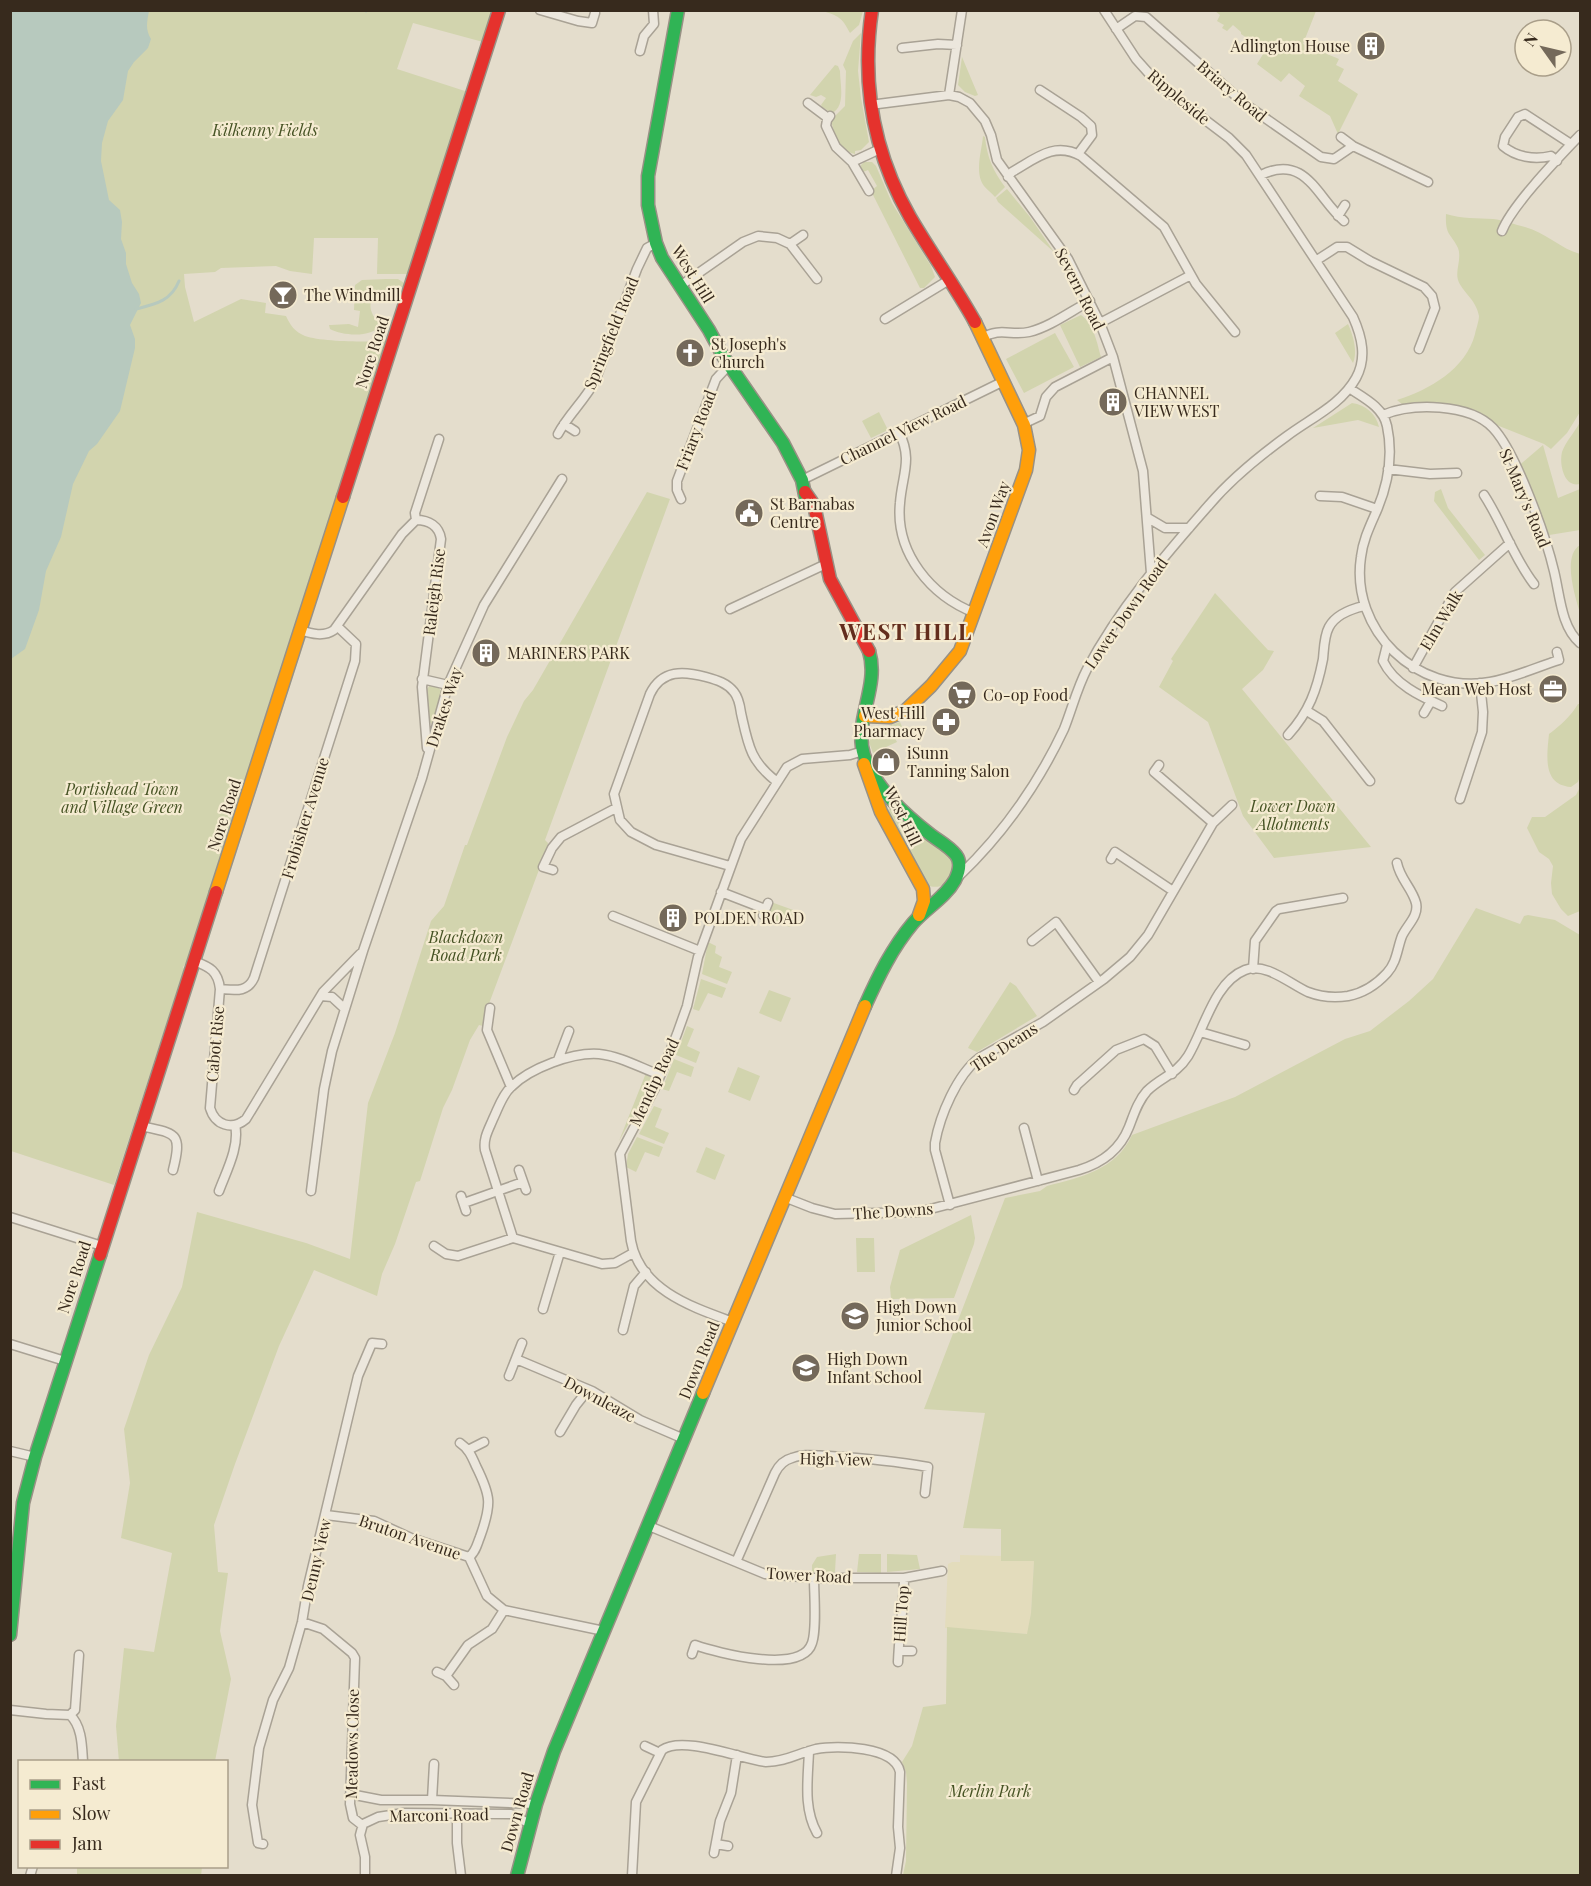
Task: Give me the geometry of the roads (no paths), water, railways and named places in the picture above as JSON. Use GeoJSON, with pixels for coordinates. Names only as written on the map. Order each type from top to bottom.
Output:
{"type":"FeatureCollection","features":[{"type":"Feature","properties":{"kind":"street","name":"Nore Road"},"geometry":{"type":"LineString","coordinates":[[10,1635],[20,1522],[35,1457],[499,10]]}},
{"type":"Feature","properties":{"kind":"street"},"geometry":{"type":"LineString","coordinates":[[540,10],[592,23],[595,13]]}},
{"type":"Feature","properties":{"kind":"street"},"geometry":{"type":"LineString","coordinates":[[640,51],[644,36],[654,24],[653,10]]}},
{"type":"Feature","properties":{"kind":"street","name":"West Hill"},"geometry":{"type":"LineString","coordinates":[[678,10],[648,176],[648,205],[656,243],[662,258],[729,365],[773,427],[814,505],[814,515],[825,564],[833,588],[872,660],[872,680],[862,733],[867,777],[878,804],[923,889]]}},
{"type":"Feature","properties":{"kind":"street","name":"Avon Way"},"geometry":{"type":"LineString","coordinates":[[865,716],[895,716],[904,713],[960,651],[1028,465],[1029,450],[1023,424],[982,338],[892,184],[880,149],[870,105],[866,53],[872,10]]}},
{"type":"Feature","properties":{"kind":"street"},"geometry":{"type":"LineString","coordinates":[[870,105],[949,95],[962,10]]}},
{"type":"Feature","properties":{"kind":"street","name":"Rippleside"},"geometry":{"type":"LineString","coordinates":[[1104,10],[1136,59],[1153,78],[1229,138],[1246,155],[1317,260],[1353,317],[1360,333],[1362,359],[1358,375],[1349,388]]}},
{"type":"Feature","properties":{"kind":"street","name":"Briary Road"},"geometry":{"type":"LineString","coordinates":[[1116,29],[1136,16],[1146,17],[1251,108],[1321,157],[1334,159],[1353,146]]}},
{"type":"Feature","properties":{"kind":"street"},"geometry":{"type":"LineString","coordinates":[[902,48],[914,43],[957,45]]}},
{"type":"Feature","properties":{"kind":"street"},"geometry":{"type":"LineString","coordinates":[[1040,90],[1082,117],[1091,126],[1092,134],[1078,154]]}},
{"type":"Feature","properties":{"kind":"street","name":"Severn Road"},"geometry":{"type":"LineString","coordinates":[[949,95],[959,97],[972,105],[985,121],[996,158],[1068,259],[1100,324],[1113,357],[1143,471],[1151,573]]}},
{"type":"Feature","properties":{"kind":"street"},"geometry":{"type":"LineString","coordinates":[[821,99],[811,106],[829,117],[826,126],[836,147],[852,162],[870,190]]}},
{"type":"Feature","properties":{"kind":"street"},"geometry":{"type":"LineString","coordinates":[[1557,161],[1551,156],[1533,158],[1502,146],[1504,137],[1516,118],[1525,114],[1571,144]]}},
{"type":"Feature","properties":{"kind":"street"},"geometry":{"type":"LineString","coordinates":[[1502,231],[1511,215],[1581,135]]}},
{"type":"Feature","properties":{"kind":"street"},"geometry":{"type":"LineString","coordinates":[[1341,137],[1353,146],[1428,182]]}},
{"type":"Feature","properties":{"kind":"street"},"geometry":{"type":"LineString","coordinates":[[852,162],[880,149]]}},
{"type":"Feature","properties":{"kind":"street"},"geometry":{"type":"LineString","coordinates":[[1008,177],[1012,172],[1053,150],[1065,149],[1078,154],[1162,225],[1214,309],[1235,332]]}},
{"type":"Feature","properties":{"kind":"street"},"geometry":{"type":"LineString","coordinates":[[1418,178],[1422,168]]}},
{"type":"Feature","properties":{"kind":"street"},"geometry":{"type":"LineString","coordinates":[[1261,175],[1284,169],[1304,177],[1341,218],[1345,205]]}},
{"type":"Feature","properties":{"kind":"street"},"geometry":{"type":"LineString","coordinates":[[790,244],[803,235]]}},
{"type":"Feature","properties":{"kind":"street"},"geometry":{"type":"LineString","coordinates":[[680,286],[748,239],[758,236],[773,237],[790,244],[817,279]]}},
{"type":"Feature","properties":{"kind":"street","name":"Springfield Road"},"geometry":{"type":"LineString","coordinates":[[558,434],[595,381],[637,269],[646,250],[656,243]]}},
{"type":"Feature","properties":{"kind":"street"},"geometry":{"type":"LineString","coordinates":[[1317,260],[1345,246],[1422,286],[1431,294],[1435,304],[1433,316],[1420,338],[1419,349]]}},
{"type":"Feature","properties":{"kind":"street"},"geometry":{"type":"LineString","coordinates":[[1100,324],[1191,275]]}},
{"type":"Feature","properties":{"kind":"street"},"geometry":{"type":"LineString","coordinates":[[885,320],[949,280]]}},
{"type":"Feature","properties":{"kind":"street"},"geometry":{"type":"LineString","coordinates":[[898,299],[903,308]]}},
{"type":"Feature","properties":{"kind":"street"},"geometry":{"type":"LineString","coordinates":[[982,338],[995,332],[1033,331],[1090,301]]}},
{"type":"Feature","properties":{"kind":"street"},"geometry":{"type":"LineString","coordinates":[[1023,424],[1038,418],[1046,397],[1055,387],[1113,357]]}},
{"type":"Feature","properties":{"kind":"street","name":"Friary Road"},"geometry":{"type":"LineString","coordinates":[[681,499],[676,481],[716,378],[729,365]]}},
{"type":"Feature","properties":{"kind":"street","name":"Channel View Road"},"geometry":{"type":"LineString","coordinates":[[803,486],[899,432],[1004,381]]}},
{"type":"Feature","properties":{"kind":"street"},"geometry":{"type":"LineString","coordinates":[[1349,388],[1376,407],[1383,415],[1387,430],[1388,469],[1377,509],[1366,535],[1360,561],[1360,585],[1364,606],[1387,645],[1413,668],[1449,681],[1480,683],[1500,680],[1559,660],[1557,652]]}},
{"type":"Feature","properties":{"kind":"street","name":"Lower Down Road"},"geometry":{"type":"LineString","coordinates":[[953,882],[987,849],[1030,789],[1064,728],[1082,678],[1090,663],[1151,573],[1241,472],[1302,425],[1334,405],[1349,388]]}},
{"type":"Feature","properties":{"kind":"street","name":"St Mary's Road"},"geometry":{"type":"LineString","coordinates":[[1383,415],[1415,408],[1442,408],[1473,416],[1493,428],[1511,457],[1536,515],[1554,570],[1568,628],[1581,643]]}},
{"type":"Feature","properties":{"kind":"street"},"geometry":{"type":"LineString","coordinates":[[564,424],[575,431]]}},
{"type":"Feature","properties":{"kind":"street"},"geometry":{"type":"LineString","coordinates":[[899,432],[907,455],[900,513],[902,530],[909,552],[920,573],[933,588],[952,603],[975,613]]}},
{"type":"Feature","properties":{"kind":"street"},"geometry":{"type":"LineString","coordinates":[[300,630],[325,634],[333,632],[402,534],[416,520],[415,513],[439,439]]}},
{"type":"Feature","properties":{"kind":"street"},"geometry":{"type":"LineString","coordinates":[[1447,474],[1448,462]]}},
{"type":"Feature","properties":{"kind":"street"},"geometry":{"type":"LineString","coordinates":[[1388,469],[1457,473]]}},
{"type":"Feature","properties":{"kind":"street","name":"Drakes Way"},"geometry":{"type":"LineString","coordinates":[[311,1191],[326,1077],[363,951],[427,761],[448,685],[484,605],[562,479]]}},
{"type":"Feature","properties":{"kind":"street"},"geometry":{"type":"LineString","coordinates":[[1326,494],[1348,498],[1377,509]]}},
{"type":"Feature","properties":{"kind":"street"},"geometry":{"type":"LineString","coordinates":[[1484,495],[1496,513],[1514,555],[1534,584]]}},
{"type":"Feature","properties":{"kind":"street"},"geometry":{"type":"LineString","coordinates":[[1148,518],[1165,528],[1189,528]]}},
{"type":"Feature","properties":{"kind":"street","name":"Raleigh Rise"},"geometry":{"type":"LineString","coordinates":[[416,520],[427,521],[435,526],[440,533],[441,542],[422,680],[427,761]]}},
{"type":"Feature","properties":{"kind":"street","name":"Elm Walk"},"geometry":{"type":"LineString","coordinates":[[1413,668],[1453,595],[1461,585],[1477,578],[1510,543]]}},
{"type":"Feature","properties":{"kind":"street"},"geometry":{"type":"LineString","coordinates":[[730,609],[825,564]]}},
{"type":"Feature","properties":{"kind":"street"},"geometry":{"type":"LineString","coordinates":[[1288,735],[1307,711],[1318,682],[1328,627],[1341,615],[1364,606]]}},
{"type":"Feature","properties":{"kind":"street","name":"Frobisher Avenue"},"geometry":{"type":"LineString","coordinates":[[220,989],[243,989],[249,986],[255,978],[355,661],[356,644],[338,627]]}},
{"type":"Feature","properties":{"kind":"street"},"geometry":{"type":"LineString","coordinates":[[1387,645],[1383,657],[1385,665],[1398,681],[1442,706]]}},
{"type":"Feature","properties":{"kind":"street"},"geometry":{"type":"LineString","coordinates":[[730,866],[661,847],[646,841],[622,824],[614,794],[651,691],[661,679],[675,673],[688,672],[719,680],[733,690],[738,698],[747,739],[756,763],[777,781]]}},
{"type":"Feature","properties":{"kind":"street"},"geometry":{"type":"LineString","coordinates":[[422,680],[448,685]]}},
{"type":"Feature","properties":{"kind":"street"},"geometry":{"type":"LineString","coordinates":[[1460,799],[1459,788],[1482,732],[1483,712],[1480,683]]}},
{"type":"Feature","properties":{"kind":"street"},"geometry":{"type":"LineString","coordinates":[[1424,713],[1431,701]]}},
{"type":"Feature","properties":{"kind":"street"},"geometry":{"type":"LineString","coordinates":[[1307,711],[1323,721],[1369,775]]}},
{"type":"Feature","properties":{"kind":"street","name":"West Hill"},"geometry":{"type":"LineString","coordinates":[[864,753],[890,797],[914,822],[957,854]]}},
{"type":"Feature","properties":{"kind":"street","name":"Mendip Road"},"geometry":{"type":"LineString","coordinates":[[733,1322],[679,1301],[659,1286],[633,1253],[620,1154],[660,1075],[687,1006],[700,951],[730,866],[746,831],[787,767],[799,760],[864,753]]}},
{"type":"Feature","properties":{"kind":"street"},"geometry":{"type":"LineString","coordinates":[[1154,772],[1213,823]]}},
{"type":"Feature","properties":{"kind":"street"},"geometry":{"type":"LineString","coordinates":[[878,804],[890,797]]}},
{"type":"Feature","properties":{"kind":"street","name":"The Deans"},"geometry":{"type":"LineString","coordinates":[[950,1205],[935,1143],[961,1078],[980,1058],[1043,1022],[1127,960],[1141,945],[1213,823],[1232,805]]}},
{"type":"Feature","properties":{"kind":"street"},"geometry":{"type":"LineString","coordinates":[[553,870],[543,867],[549,852],[557,841],[616,808]]}},
{"type":"Feature","properties":{"kind":"street"},"geometry":{"type":"LineString","coordinates":[[918,918],[923,906],[923,889],[940,890],[953,882],[960,868],[957,854],[975,857],[987,849]]}},
{"type":"Feature","properties":{"kind":"street"},"geometry":{"type":"LineString","coordinates":[[1115,852],[1173,891]]}},
{"type":"Feature","properties":{"kind":"street"},"geometry":{"type":"LineString","coordinates":[[1339,902],[1279,909],[1272,915],[1255,941],[1254,969],[1268,971],[1318,995],[1332,997],[1351,995],[1365,990],[1388,972],[1397,956],[1416,908],[1396,868]]}},
{"type":"Feature","properties":{"kind":"street","name":"Down Road"},"geometry":{"type":"LineString","coordinates":[[517,1875],[547,1768],[864,1007],[890,956],[918,918],[953,882]]}},
{"type":"Feature","properties":{"kind":"street"},"geometry":{"type":"LineString","coordinates":[[721,892],[765,909]]}},
{"type":"Feature","properties":{"kind":"street"},"geometry":{"type":"LineString","coordinates":[[1274,898],[1279,909]]}},
{"type":"Feature","properties":{"kind":"street"},"geometry":{"type":"LineString","coordinates":[[1032,941],[1066,916]]}},
{"type":"Feature","properties":{"kind":"street"},"geometry":{"type":"LineString","coordinates":[[613,917],[700,951]]}},
{"type":"Feature","properties":{"kind":"street"},"geometry":{"type":"LineString","coordinates":[[1056,922],[1099,982]]}},
{"type":"Feature","properties":{"kind":"street"},"geometry":{"type":"LineString","coordinates":[[1390,938],[1401,942]]}},
{"type":"Feature","properties":{"kind":"street","name":"Drakes Way"},"geometry":{"type":"LineString","coordinates":[[321,996],[363,951]]}},
{"type":"Feature","properties":{"kind":"street","name":"Cabot Rise"},"geometry":{"type":"LineString","coordinates":[[194,961],[215,971],[220,989],[210,1108],[218,1121],[225,1125],[235,1125]]}},
{"type":"Feature","properties":{"kind":"street","name":"The Downs"},"geometry":{"type":"LineString","coordinates":[[784,1197],[835,1214],[919,1212],[1091,1167],[1109,1156],[1125,1136],[1135,1110],[1144,1095],[1154,1085],[1172,1074],[1186,1059],[1211,1007],[1226,986],[1239,973],[1254,969]]}},
{"type":"Feature","properties":{"kind":"street"},"geometry":{"type":"LineString","coordinates":[[219,1191],[227,1180],[236,1139],[235,1125],[246,1119],[321,996],[332,997],[345,1008]]}},
{"type":"Feature","properties":{"kind":"street"},"geometry":{"type":"LineString","coordinates":[[490,1008],[488,1029],[511,1087]]}},
{"type":"Feature","properties":{"kind":"street"},"geometry":{"type":"LineString","coordinates":[[558,1060],[569,1031]]}},
{"type":"Feature","properties":{"kind":"street"},"geometry":{"type":"LineString","coordinates":[[1200,1032],[1239,1047]]}},
{"type":"Feature","properties":{"kind":"street"},"geometry":{"type":"LineString","coordinates":[[1075,1084],[1118,1048],[1143,1039],[1149,1040],[1158,1050],[1172,1074]]}},
{"type":"Feature","properties":{"kind":"street"},"geometry":{"type":"LineString","coordinates":[[513,1238],[484,1142],[498,1109],[511,1087],[524,1077],[558,1060],[580,1055],[601,1054],[660,1075]]}},
{"type":"Feature","properties":{"kind":"street"},"geometry":{"type":"LineString","coordinates":[[141,1126],[170,1133],[176,1139],[178,1148],[173,1170]]}},
{"type":"Feature","properties":{"kind":"street"},"geometry":{"type":"LineString","coordinates":[[1024,1128],[1038,1181]]}},
{"type":"Feature","properties":{"kind":"street"},"geometry":{"type":"LineString","coordinates":[[315,1159],[326,1161]]}},
{"type":"Feature","properties":{"kind":"street"},"geometry":{"type":"LineString","coordinates":[[464,1203],[498,1190],[524,1186],[519,1170]]}},
{"type":"Feature","properties":{"kind":"street"},"geometry":{"type":"LineString","coordinates":[[10,1217],[102,1246]]}},
{"type":"Feature","properties":{"kind":"street"},"geometry":{"type":"LineString","coordinates":[[434,1246],[446,1254],[458,1256],[513,1238],[607,1264],[621,1261],[633,1253]]}},
{"type":"Feature","properties":{"kind":"street"},"geometry":{"type":"LineString","coordinates":[[543,1309],[560,1252]]}},
{"type":"Feature","properties":{"kind":"street"},"geometry":{"type":"LineString","coordinates":[[622,1330],[634,1286],[646,1272]]}},
{"type":"Feature","properties":{"kind":"street","name":"Denny View"},"geometry":{"type":"LineString","coordinates":[[263,1844],[258,1844],[253,1813],[255,1774],[266,1723],[273,1700],[289,1668],[302,1622],[308,1587],[355,1388],[370,1342],[382,1344]]}},
{"type":"Feature","properties":{"kind":"street"},"geometry":{"type":"LineString","coordinates":[[509,1376],[522,1343]]}},
{"type":"Feature","properties":{"kind":"street"},"geometry":{"type":"LineString","coordinates":[[10,1344],[65,1361]]}},
{"type":"Feature","properties":{"kind":"street","name":"Downleaze"},"geometry":{"type":"LineString","coordinates":[[516,1359],[588,1389],[645,1422],[684,1440]]}},
{"type":"Feature","properties":{"kind":"street"},"geometry":{"type":"LineString","coordinates":[[561,1432],[588,1389]]}},
{"type":"Feature","properties":{"kind":"street"},"geometry":{"type":"LineString","coordinates":[[567,1420],[576,1426]]}},
{"type":"Feature","properties":{"kind":"street"},"geometry":{"type":"LineString","coordinates":[[468,1450],[484,1442]]}},
{"type":"Feature","properties":{"kind":"street"},"geometry":{"type":"LineString","coordinates":[[460,1443],[468,1450],[485,1484],[489,1500],[486,1521],[474,1552],[469,1557]]}},
{"type":"Feature","properties":{"kind":"street"},"geometry":{"type":"LineString","coordinates":[[10,1451],[35,1457]]}},
{"type":"Feature","properties":{"kind":"street","name":"High View"},"geometry":{"type":"LineString","coordinates":[[736,1562],[771,1479],[780,1465],[788,1459],[805,1455],[845,1457],[928,1467]]}},
{"type":"Feature","properties":{"kind":"street"},"geometry":{"type":"LineString","coordinates":[[925,1493],[929,1456]]}},
{"type":"Feature","properties":{"kind":"street","name":"Bruton Avenue"},"geometry":{"type":"LineString","coordinates":[[326,1515],[374,1521],[413,1539],[469,1557],[486,1596],[504,1610]]}},
{"type":"Feature","properties":{"kind":"street","name":"Tower Road"},"geometry":{"type":"LineString","coordinates":[[649,1526],[765,1574],[814,1578],[904,1578],[942,1571]]}},
{"type":"Feature","properties":{"kind":"street"},"geometry":{"type":"LineString","coordinates":[[698,1635],[694,1650],[751,1658],[792,1659],[803,1656],[813,1639],[814,1578]]}},
{"type":"Feature","properties":{"kind":"street","name":"Hill Top"},"geometry":{"type":"LineString","coordinates":[[898,1662],[904,1606],[904,1578]]}},
{"type":"Feature","properties":{"kind":"street"},"geometry":{"type":"LineString","coordinates":[[454,1685],[442,1674],[468,1645],[492,1629],[504,1610],[604,1631]]}},
{"type":"Feature","properties":{"kind":"street","name":"Meadows Close"},"geometry":{"type":"LineString","coordinates":[[302,1622],[323,1629],[358,1657],[350,1794],[353,1817],[362,1825]]}},
{"type":"Feature","properties":{"kind":"street","name":"Hill Top"},"geometry":{"type":"LineString","coordinates":[[899,1651],[912,1651]]}},
{"type":"Feature","properties":{"kind":"street"},"geometry":{"type":"LineString","coordinates":[[70,1715],[75,1710],[79,1655]]}},
{"type":"Feature","properties":{"kind":"street"},"geometry":{"type":"LineString","coordinates":[[10,1710],[70,1715],[78,1725],[83,1760]]}},
{"type":"Feature","properties":{"kind":"street"},"geometry":{"type":"LineString","coordinates":[[645,1746],[660,1753]]}},
{"type":"Feature","properties":{"kind":"street"},"geometry":{"type":"LineString","coordinates":[[632,1875],[636,1802],[660,1753],[668,1746],[684,1746],[772,1762],[809,1751],[832,1748],[863,1749],[886,1756],[897,1764],[900,1772],[898,1827],[900,1848],[896,1875]]}},
{"type":"Feature","properties":{"kind":"street"},"geometry":{"type":"LineString","coordinates":[[809,1751],[808,1809],[810,1821],[817,1833]]}},
{"type":"Feature","properties":{"kind":"street"},"geometry":{"type":"LineString","coordinates":[[728,1846],[715,1848],[720,1821],[731,1793],[736,1755]]}},
{"type":"Feature","properties":{"kind":"street"},"geometry":{"type":"LineString","coordinates":[[432,1800],[434,1764]]}},
{"type":"Feature","properties":{"kind":"street"},"geometry":{"type":"LineString","coordinates":[[255,1774],[265,1775]]}},
{"type":"Feature","properties":{"kind":"street"},"geometry":{"type":"LineString","coordinates":[[350,1794],[381,1800],[536,1804]]}},
{"type":"Feature","properties":{"kind":"street","name":"Marconi Road"},"geometry":{"type":"LineString","coordinates":[[362,1825],[373,1818],[399,1813],[511,1814],[530,1824]]}},
{"type":"Feature","properties":{"kind":"street"},"geometry":{"type":"LineString","coordinates":[[457,1814],[457,1843],[461,1875]]}},
{"type":"Feature","properties":{"kind":"street"},"geometry":{"type":"LineString","coordinates":[[802,1827],[810,1821]]}},
{"type":"Feature","properties":{"kind":"street"},"geometry":{"type":"LineString","coordinates":[[362,1825],[360,1835],[365,1875]]}},
{"type":"Feature","properties":{"kind":"waterway"},"geometry":{"type":"LineString","coordinates":[[136,309],[167,297],[179,281]]}},
{"type":"Feature","properties":{"kind":"place","name":"Adlington House"},"geometry":{"type":"Point","coordinates":[1371,46]}},
{"type":"Feature","properties":{"kind":"place","name":"The Windmill"},"geometry":{"type":"Point","coordinates":[283,295]}},
{"type":"Feature","properties":{"kind":"place","name":"St Joseph's Church"},"geometry":{"type":"Point","coordinates":[690,353]}},
{"type":"Feature","properties":{"kind":"place","name":"CHANNEL VIEW WEST"},"geometry":{"type":"Point","coordinates":[1113,402]}},
{"type":"Feature","properties":{"kind":"place","name":"St Barnabas Centre"},"geometry":{"type":"Point","coordinates":[749,513]}},
{"type":"Feature","properties":{"kind":"place","name":"MARINERS PARK"},"geometry":{"type":"Point","coordinates":[486,653]}},
{"type":"Feature","properties":{"kind":"place","name":"Mean Web Host"},"geometry":{"type":"Point","coordinates":[1553,689]}},
{"type":"Feature","properties":{"kind":"place","name":"Co-op Food"},"geometry":{"type":"Point","coordinates":[962,695]}},
{"type":"Feature","properties":{"kind":"place","name":"West Hill Pharmacy"},"geometry":{"type":"Point","coordinates":[946,722]}},
{"type":"Feature","properties":{"kind":"place","name":"iSunn Tanning Salon"},"geometry":{"type":"Point","coordinates":[886,762]}},
{"type":"Feature","properties":{"kind":"place","name":"POLDEN ROAD"},"geometry":{"type":"Point","coordinates":[673,918]}},
{"type":"Feature","properties":{"kind":"place","name":"High Down Junior School"},"geometry":{"type":"Point","coordinates":[855,1316]}},
{"type":"Feature","properties":{"kind":"place","name":"High Down Infant School"},"geometry":{"type":"Point","coordinates":[806,1368]}},
{"type":"Feature","properties":{"kind":"district","name":"WEST HILL"},"geometry":{"type":"Point","coordinates":[906,632]}},
{"type":"Feature","properties":{"kind":"park label","name":"Kilkenny Fields"},"geometry":{"type":"Point","coordinates":[265,130]}},
{"type":"Feature","properties":{"kind":"park label","name":"Portishead Town and Village Green"},"geometry":{"type":"Point","coordinates":[122,798]}},
{"type":"Feature","properties":{"kind":"park label","name":"Lower Down Allotments"},"geometry":{"type":"Point","coordinates":[1293,815]}},
{"type":"Feature","properties":{"kind":"park label","name":"Blackdown Road Park"},"geometry":{"type":"Point","coordinates":[466,946]}},
{"type":"Feature","properties":{"kind":"park label","name":"Merlin Park"},"geometry":{"type":"Point","coordinates":[990,1791]}}]}
